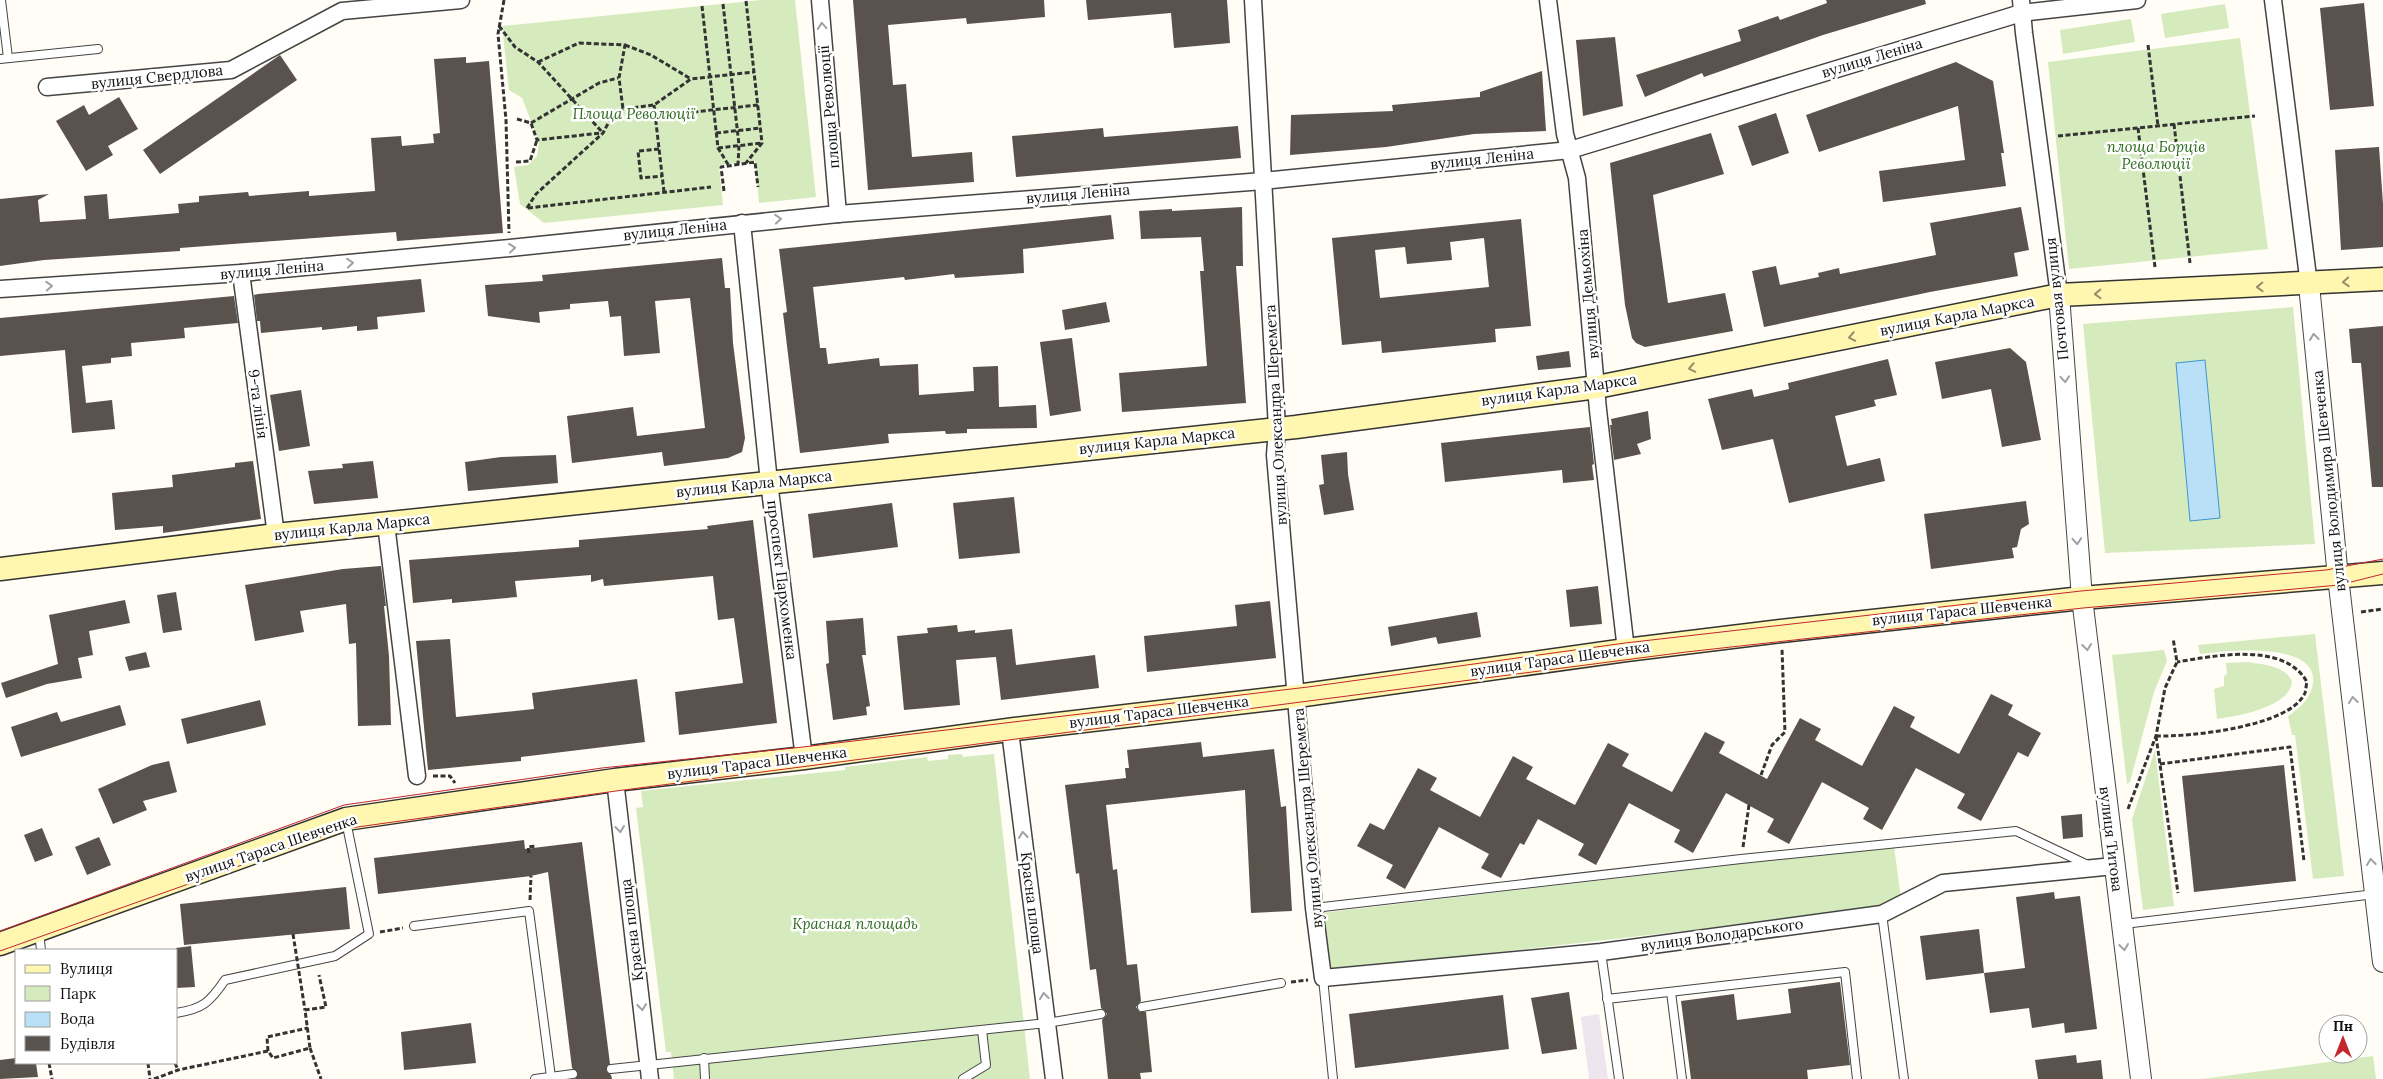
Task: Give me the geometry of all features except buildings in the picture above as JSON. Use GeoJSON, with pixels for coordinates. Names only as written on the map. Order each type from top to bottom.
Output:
{"type":"FeatureCollection","features":[{"type":"Feature","properties":{"kind":"main road","name":"вулиця Карла Маркса"},"geometry":{"type":"LineString","coordinates":[[0,569],[276,535],[1277,428],[1597,387],[2059,296],[2383,280]]}},
{"type":"Feature","properties":{"kind":"main road","name":"вулиця Тараса Шевченка"},"geometry":{"type":"LineString","coordinates":[[0,944],[40,941],[346,819],[614,780],[804,758],[1015,728],[1297,696],[1626,650],[1781,631],[2082,598],[2383,573]]}},
{"type":"Feature","properties":{"kind":"street","name":"вулиця Свердлова"},"geometry":{"type":"LineString","coordinates":[[47,88],[231,70],[342,11],[461,0]]}},
{"type":"Feature","properties":{"kind":"street","name":"площа Революції"},"geometry":{"type":"LineString","coordinates":[[820,0],[838,214]]}},
{"type":"Feature","properties":{"kind":"street","name":"вулиця Олександра Шеремета"},"geometry":{"type":"LineString","coordinates":[[1252,0],[1277,428],[1275,455],[1314,908],[1323,978]]}},
{"type":"Feature","properties":{"kind":"street","name":"вулиця Демьохіна"},"geometry":{"type":"LineString","coordinates":[[1548,0],[1566,134],[1577,178],[1597,387],[1626,650]]}},
{"type":"Feature","properties":{"kind":"street","name":"вулиця Леніна"},"geometry":{"type":"LineString","coordinates":[[0,289],[241,273],[510,248],[838,214],[1263,181],[1570,150],[2022,7],[2137,0]]}},
{"type":"Feature","properties":{"kind":"street","name":"вулиця Володимира Шевченка"},"geometry":{"type":"LineString","coordinates":[[2273,0],[2309,285],[2338,577],[2378,902],[2383,962]]}},
{"type":"Feature","properties":{"kind":"street","name":"Почтовая вулиця"},"geometry":{"type":"LineString","coordinates":[[2022,7],[2059,296],[2082,598]]}},
{"type":"Feature","properties":{"kind":"street","name":"проспект Пархоменка"},"geometry":{"type":"LineString","coordinates":[[742,223],[769,482],[804,758]]}},
{"type":"Feature","properties":{"kind":"street","name":"9-та лінія"},"geometry":{"type":"LineString","coordinates":[[241,273],[276,535]]}},
{"type":"Feature","properties":{"kind":"street"},"geometry":{"type":"LineString","coordinates":[[386,524],[417,776]]}},
{"type":"Feature","properties":{"kind":"street","name":"вулиця Титова"},"geometry":{"type":"LineString","coordinates":[[2082,598],[2105,867],[2122,924],[2141,1079]]}},
{"type":"Feature","properties":{"kind":"street","name":"Красна площа"},"geometry":{"type":"LineString","coordinates":[[1015,728],[1011,740],[1054,1079]]}},
{"type":"Feature","properties":{"kind":"street","name":"Красна площа"},"geometry":{"type":"LineString","coordinates":[[614,780],[649,1072]]}},
{"type":"Feature","properties":{"kind":"street","name":"вулиця Володарського"},"geometry":{"type":"LineString","coordinates":[[1323,978],[1601,952],[1882,914],[1943,882],[2105,867]]}},
{"type":"Feature","properties":{"kind":"lane"},"geometry":{"type":"LineString","coordinates":[[2,0],[4,59],[98,49]]}},
{"type":"Feature","properties":{"kind":"lane"},"geometry":{"type":"LineString","coordinates":[[178,1013],[193,1011],[211,1000],[225,980],[336,956],[369,934],[346,819]]}},
{"type":"Feature","properties":{"kind":"lane"},"geometry":{"type":"LineString","coordinates":[[1314,908],[1741,859],[2016,831],[2105,867]]}},
{"type":"Feature","properties":{"kind":"lane"},"geometry":{"type":"LineString","coordinates":[[2122,924],[2378,902]]}},
{"type":"Feature","properties":{"kind":"lane"},"geometry":{"type":"LineString","coordinates":[[414,926],[529,911],[551,1077]]}},
{"type":"Feature","properties":{"kind":"lane"},"geometry":{"type":"LineString","coordinates":[[1882,914],[1904,1079]]}},
{"type":"Feature","properties":{"kind":"lane"},"geometry":{"type":"LineString","coordinates":[[1601,952],[1619,1079]]}},
{"type":"Feature","properties":{"kind":"lane"},"geometry":{"type":"LineString","coordinates":[[1607,999],[1845,972],[1857,1079]]}},
{"type":"Feature","properties":{"kind":"lane"},"geometry":{"type":"LineString","coordinates":[[1323,978],[1333,1079]]}},
{"type":"Feature","properties":{"kind":"lane"},"geometry":{"type":"LineString","coordinates":[[1142,1007],[1281,983]]}},
{"type":"Feature","properties":{"kind":"lane"},"geometry":{"type":"LineString","coordinates":[[1671,992],[1682,1079]]}},
{"type":"Feature","properties":{"kind":"lane"},"geometry":{"type":"LineString","coordinates":[[610,1069],[649,1072],[704,1058],[1047,1023],[1101,1014]]}},
{"type":"Feature","properties":{"kind":"lane"},"geometry":{"type":"LineString","coordinates":[[963,1079],[986,1065],[982,1030]]}},
{"type":"Feature","properties":{"kind":"lane"},"geometry":{"type":"LineString","coordinates":[[704,1058],[705,1079]]}},
{"type":"Feature","properties":{"kind":"lane"},"geometry":{"type":"LineString","coordinates":[[534,1079],[573,1074]]}},
{"type":"Feature","properties":{"kind":"path"},"geometry":{"type":"LineString","coordinates":[[504,0],[499,26],[500,73],[509,165],[510,248]]}},
{"type":"Feature","properties":{"kind":"path"},"geometry":{"type":"LineString","coordinates":[[746,2],[762,143],[746,163]]}},
{"type":"Feature","properties":{"kind":"path"},"geometry":{"type":"LineString","coordinates":[[723,4],[739,145],[738,165]]}},
{"type":"Feature","properties":{"kind":"path"},"geometry":{"type":"LineString","coordinates":[[702,6],[718,148],[730,166]]}},
{"type":"Feature","properties":{"kind":"path"},"geometry":{"type":"LineString","coordinates":[[499,26],[515,47],[538,62],[603,133]]}},
{"type":"Feature","properties":{"kind":"path"},"geometry":{"type":"LineString","coordinates":[[538,62],[579,43],[625,45],[651,55],[691,79]]}},
{"type":"Feature","properties":{"kind":"path"},"geometry":{"type":"LineString","coordinates":[[624,109],[619,78],[625,45]]}},
{"type":"Feature","properties":{"kind":"path"},"geometry":{"type":"LineString","coordinates":[[2148,45],[2158,126]]}},
{"type":"Feature","properties":{"kind":"path"},"geometry":{"type":"LineString","coordinates":[[711,187],[527,208],[536,194],[603,133],[612,116],[624,109],[654,105],[691,79],[754,72]]}},
{"type":"Feature","properties":{"kind":"path"},"geometry":{"type":"LineString","coordinates":[[531,124],[571,98],[599,83],[619,78]]}},
{"type":"Feature","properties":{"kind":"path"},"geometry":{"type":"LineString","coordinates":[[656,116],[758,104]]}},
{"type":"Feature","properties":{"kind":"path"},"geometry":{"type":"LineString","coordinates":[[654,105],[664,192]]}},
{"type":"Feature","properties":{"kind":"path"},"geometry":{"type":"LineString","coordinates":[[2058,136],[2255,116]]}},
{"type":"Feature","properties":{"kind":"path"},"geometry":{"type":"LineString","coordinates":[[516,162],[530,161],[538,140],[531,124],[517,119]]}},
{"type":"Feature","properties":{"kind":"path"},"geometry":{"type":"LineString","coordinates":[[2174,124],[2190,263]]}},
{"type":"Feature","properties":{"kind":"path"},"geometry":{"type":"LineString","coordinates":[[716,133],[761,128]]}},
{"type":"Feature","properties":{"kind":"path"},"geometry":{"type":"LineString","coordinates":[[2138,128],[2155,267]]}},
{"type":"Feature","properties":{"kind":"path"},"geometry":{"type":"LineString","coordinates":[[538,140],[603,133]]}},
{"type":"Feature","properties":{"kind":"path"},"geometry":{"type":"LineString","coordinates":[[718,148],[762,143]]}},
{"type":"Feature","properties":{"kind":"path"},"geometry":{"type":"LineString","coordinates":[[659,149],[638,151],[639,163],[641,178],[662,176]]}},
{"type":"Feature","properties":{"kind":"path"},"geometry":{"type":"LineString","coordinates":[[724,192],[721,167],[746,163],[755,162],[758,188]]}},
{"type":"Feature","properties":{"kind":"path"},"geometry":{"type":"LineString","coordinates":[[2353,613],[2383,610]]}},
{"type":"Feature","properties":{"kind":"path"},"geometry":{"type":"LineString","coordinates":[[1761,775],[1772,745],[1785,732],[1781,631]]}},
{"type":"Feature","properties":{"kind":"path"},"geometry":{"type":"LineString","coordinates":[[2125,817],[2156,736],[2164,688],[2177,662],[2173,638]]}},
{"type":"Feature","properties":{"kind":"path"},"geometry":{"type":"LineString","coordinates":[[2156,736],[2174,736],[2230,729],[2257,723],[2283,713],[2296,703],[2304,694],[2307,682],[2301,671],[2286,662],[2264,656],[2242,654],[2177,662]]}},
{"type":"Feature","properties":{"kind":"path"},"geometry":{"type":"LineString","coordinates":[[2156,736],[2178,893]]}},
{"type":"Feature","properties":{"kind":"path"},"geometry":{"type":"LineString","coordinates":[[2160,764],[2290,747],[2304,862]]}},
{"type":"Feature","properties":{"kind":"path"},"geometry":{"type":"LineString","coordinates":[[1741,859],[1749,805]]}},
{"type":"Feature","properties":{"kind":"path"},"geometry":{"type":"LineString","coordinates":[[529,853],[528,846],[536,846]]}},
{"type":"Feature","properties":{"kind":"path"},"geometry":{"type":"LineString","coordinates":[[529,911],[531,876]]}},
{"type":"Feature","properties":{"kind":"path"},"geometry":{"type":"LineString","coordinates":[[369,934],[414,926]]}},
{"type":"Feature","properties":{"kind":"path"},"geometry":{"type":"LineString","coordinates":[[293,934],[310,1048],[321,1079]]}},
{"type":"Feature","properties":{"kind":"path"},"geometry":{"type":"LineString","coordinates":[[305,1010],[326,1007],[319,975]]}},
{"type":"Feature","properties":{"kind":"path"},"geometry":{"type":"LineString","coordinates":[[1281,983],[1323,978]]}},
{"type":"Feature","properties":{"kind":"path"},"geometry":{"type":"LineString","coordinates":[[308,1028],[267,1037],[268,1051],[273,1058],[310,1048]]}},
{"type":"Feature","properties":{"kind":"path"},"geometry":{"type":"LineString","coordinates":[[154,1079],[178,1070],[268,1051]]}},
{"type":"Feature","properties":{"kind":"path"},"geometry":{"type":"LineString","coordinates":[[50,1064],[52,1079]]}},
{"type":"Feature","properties":{"kind":"path"},"geometry":{"type":"LineString","coordinates":[[148,1064],[150,1079]]}},
{"type":"Feature","properties":{"kind":"path"},"geometry":{"type":"LineString","coordinates":[[175,1064],[178,1070]]}},
{"type":"Feature","properties":{"kind":"shaded area"},"geometry":{"type":"Polygon","coordinates":[[[1599,1014],[1608,1079],[1589,1079],[1581,1017],[1599,1014]]]}},
{"type":"Feature","properties":{"kind":"green space","name":"Площа Революції"},"geometry":{"type":"Polygon","coordinates":[[[761,0],[795,0],[816,197],[759,203],[755,161],[719,165],[723,205],[544,223],[520,204],[514,167],[528,165],[537,156],[539,142],[522,98],[509,90],[502,26],[761,0]]]}},
{"type":"Feature","properties":{"kind":"green space"},"geometry":{"type":"Polygon","coordinates":[[[2225,4],[2229,28],[2165,38],[2161,14],[2225,4]]]}},
{"type":"Feature","properties":{"kind":"green space"},"geometry":{"type":"Polygon","coordinates":[[[2131,19],[2135,42],[2063,54],[2060,30],[2131,19]]]}},
{"type":"Feature","properties":{"kind":"green space","name":"площа Борців Революції"},"geometry":{"type":"Polygon","coordinates":[[[2240,38],[2268,249],[2069,269],[2048,62],[2240,38]]]}},
{"type":"Feature","properties":{"kind":"green space"},"geometry":{"type":"Polygon","coordinates":[[[2293,307],[2315,544],[2105,553],[2083,324],[2293,307]]]}},
{"type":"Feature","properties":{"kind":"green space"},"geometry":{"type":"Polygon","coordinates":[[[2315,634],[2344,876],[2313,879],[2295,735],[2292,735],[2288,716],[2301,706],[2310,693],[2313,683],[2311,669],[2301,660],[2286,654],[2267,651],[2228,651],[2200,654],[2198,645],[2315,634]]]}},
{"type":"Feature","properties":{"kind":"green space"},"geometry":{"type":"Polygon","coordinates":[[[2164,650],[2167,661],[2154,692],[2130,782],[2127,784],[2112,655],[2164,650]]]}},
{"type":"Feature","properties":{"kind":"green space"},"geometry":{"type":"Polygon","coordinates":[[[2248,662],[2273,667],[2284,672],[2292,681],[2289,690],[2283,697],[2262,709],[2217,719],[2214,689],[2224,686],[2224,676],[2227,674],[2226,663],[2248,662]]]}},
{"type":"Feature","properties":{"kind":"green space"},"geometry":{"type":"Polygon","coordinates":[[[2155,750],[2174,906],[2143,910],[2132,819],[2155,750]]]}},
{"type":"Feature","properties":{"kind":"green space","name":"Красная площадь"},"geometry":{"type":"Polygon","coordinates":[[[962,754],[963,757],[994,754],[1030,1079],[674,1079],[671,1052],[666,1052],[636,808],[643,807],[641,791],[845,770],[845,767],[927,757],[928,761],[948,759],[948,755],[962,754]]]}},
{"type":"Feature","properties":{"kind":"green space"},"geometry":{"type":"Polygon","coordinates":[[[1894,846],[1902,906],[1326,972],[1321,913],[1894,846]]]}},
{"type":"Feature","properties":{"kind":"green space"},"geometry":{"type":"Polygon","coordinates":[[[2373,1056],[2376,1079],[2202,1079],[2318,1063],[2368,1064],[2368,1057],[2373,1056]]]}},
{"type":"Feature","properties":{"kind":"water"},"geometry":{"type":"Polygon","coordinates":[[[2205,360],[2220,518],[2190,521],[2176,363],[2205,360]]]}},
{"type":"Feature","properties":{"kind":"tram line"},"geometry":{"type":"LineString","coordinates":[[0,931],[344,805],[602,768],[803,747],[1308,687],[1625,643],[2081,591],[2326,570],[2383,559]]}},
{"type":"Feature","properties":{"kind":"tram line"},"geometry":{"type":"LineString","coordinates":[[0,951],[343,829],[616,791],[1686,652],[2083,608],[2339,585],[2383,574]]}}]}
